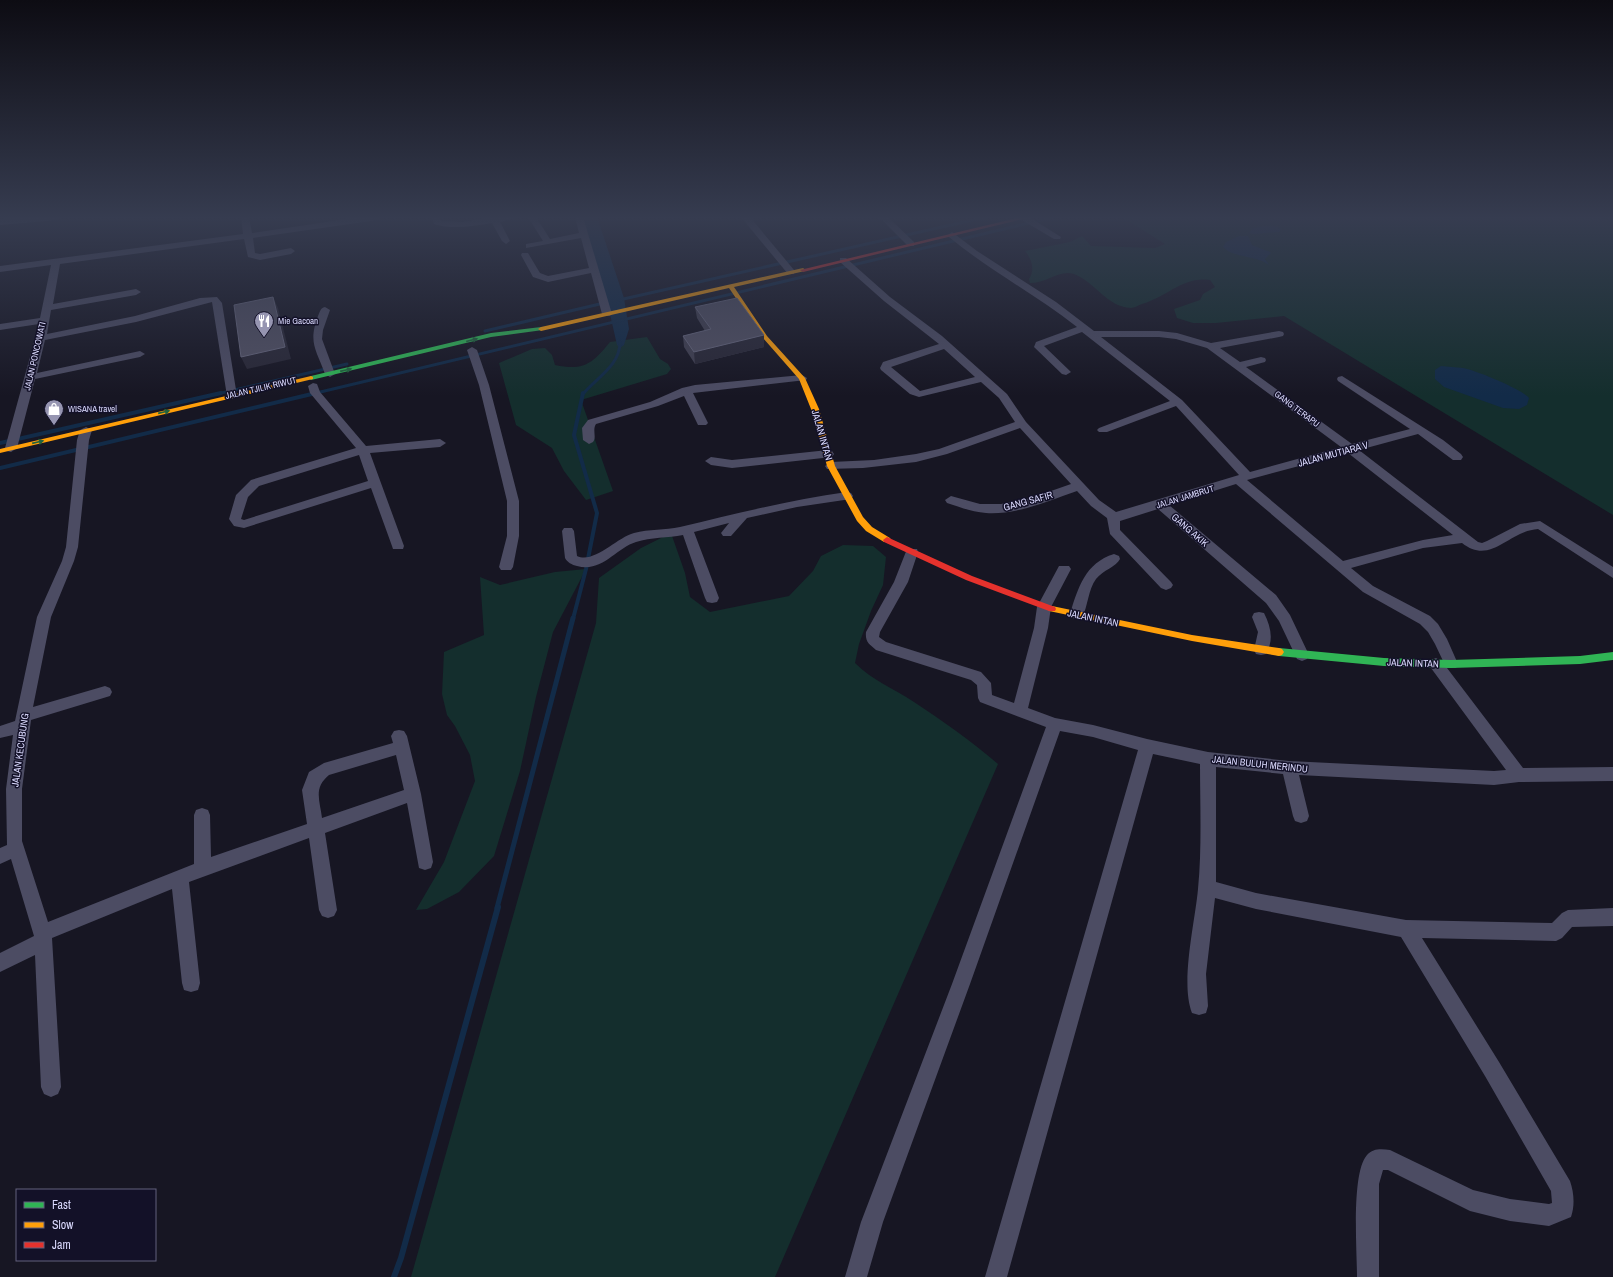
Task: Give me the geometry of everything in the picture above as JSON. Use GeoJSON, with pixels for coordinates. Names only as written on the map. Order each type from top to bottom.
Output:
{"type":"FeatureCollection","features":[{"type":"Feature","properties":{"kind":"main road","name":"JALAN TJILIK RIWUT"},"geometry":{"type":"LineString","coordinates":[[0,460],[84,435],[232,396],[491,335],[526,332],[626,311],[773,277]]}},
{"type":"Feature","properties":{"kind":"main road","name":"JALAN INTAN"},"geometry":{"type":"LineString","coordinates":[[731,287],[765,337],[802,378],[815,409],[831,466],[860,519],[869,529],[912,552],[969,578],[1044,607],[1192,638],[1261,650],[1302,655],[1384,662],[1443,664],[1580,660],[1613,656]]}},
{"type":"Feature","properties":{"kind":"main road","name":"JALAN TJILIK RIWUT"},"geometry":{"type":"LineString","coordinates":[[494,345],[526,332]]}},
{"type":"Feature","properties":{"kind":"main road","name":"JALAN TJILIK RIWUT"},"geometry":{"type":"LineString","coordinates":[[0,451],[84,435],[313,386],[476,349]]}},
{"type":"Feature","properties":{"kind":"street","name":"JALAN PONCOWATI"},"geometry":{"type":"LineString","coordinates":[[11,448],[41,338],[53,277]]}},
{"type":"Feature","properties":{"kind":"street"},"geometry":{"type":"LineString","coordinates":[[538,277],[544,279],[556,277]]}},
{"type":"Feature","properties":{"kind":"street"},"geometry":{"type":"LineString","coordinates":[[597,277],[607,314]]}},
{"type":"Feature","properties":{"kind":"street"},"geometry":{"type":"LineString","coordinates":[[862,277],[887,299],[945,345],[1003,396],[1022,424],[1095,503],[1113,516],[1114,531],[1166,585]]}},
{"type":"Feature","properties":{"kind":"street"},"geometry":{"type":"LineString","coordinates":[[1011,277],[1053,304],[1094,334],[1178,402],[1243,478],[1368,589],[1425,620],[1433,628],[1443,664],[1519,775]]}},
{"type":"Feature","properties":{"kind":"street"},"geometry":{"type":"LineString","coordinates":[[46,308],[136,292]]}},
{"type":"Feature","properties":{"kind":"street"},"geometry":{"type":"LineString","coordinates":[[41,338],[136,319],[200,301],[214,299],[217,303],[232,396]]}},
{"type":"Feature","properties":{"kind":"street"},"geometry":{"type":"LineString","coordinates":[[324,310],[318,330],[317,340],[330,374]]}},
{"type":"Feature","properties":{"kind":"street"},"geometry":{"type":"LineString","coordinates":[[0,327],[44,320]]}},
{"type":"Feature","properties":{"kind":"street"},"geometry":{"type":"LineString","coordinates":[[1066,372],[1045,354],[1039,347],[1040,344],[1084,328]]}},
{"type":"Feature","properties":{"kind":"street","name":"GANG TERAPU"},"geometry":{"type":"LineString","coordinates":[[1094,334],[1159,334],[1177,336],[1211,346],[1352,449],[1476,547],[1484,547],[1514,530],[1534,524],[1540,524],[1613,573]]}},
{"type":"Feature","properties":{"kind":"street"},"geometry":{"type":"LineString","coordinates":[[1211,346],[1279,334]]}},
{"type":"Feature","properties":{"kind":"street"},"geometry":{"type":"LineString","coordinates":[[945,345],[887,364],[885,368],[914,392],[919,394],[983,378]]}},
{"type":"Feature","properties":{"kind":"street"},"geometry":{"type":"LineString","coordinates":[[476,349],[513,501],[513,536],[506,567]]}},
{"type":"Feature","properties":{"kind":"street"},"geometry":{"type":"LineString","coordinates":[[31,377],[140,354]]}},
{"type":"Feature","properties":{"kind":"street"},"geometry":{"type":"LineString","coordinates":[[1238,366],[1261,360]]}},
{"type":"Feature","properties":{"kind":"street"},"geometry":{"type":"LineString","coordinates":[[589,440],[588,428],[592,422],[654,404],[686,390],[709,386],[802,378]]}},
{"type":"Feature","properties":{"kind":"street"},"geometry":{"type":"LineString","coordinates":[[1342,379],[1457,457]]}},
{"type":"Feature","properties":{"kind":"street"},"geometry":{"type":"LineString","coordinates":[[313,386],[315,393],[363,450],[398,546]]}},
{"type":"Feature","properties":{"kind":"street"},"geometry":{"type":"LineString","coordinates":[[686,390],[702,423]]}},
{"type":"Feature","properties":{"kind":"street"},"geometry":{"type":"LineString","coordinates":[[1103,430],[1178,402]]}},
{"type":"Feature","properties":{"kind":"street"},"geometry":{"type":"LineString","coordinates":[[831,466],[872,464],[917,458],[955,447],[991,433],[1022,424]]}},
{"type":"Feature","properties":{"kind":"street","name":"JALAN MUTIARA V"},"geometry":{"type":"LineString","coordinates":[[1243,478],[1419,430]]}},
{"type":"Feature","properties":{"kind":"street","name":"JALAN KECUBUNG"},"geometry":{"type":"LineString","coordinates":[[51,1087],[44,937],[16,849],[13,834],[14,789],[23,721],[44,617],[68,561],[72,547],[84,435]]}},
{"type":"Feature","properties":{"kind":"street"},"geometry":{"type":"LineString","coordinates":[[374,483],[244,524],[238,523],[235,519],[242,495],[254,483],[363,450],[440,443]]}},
{"type":"Feature","properties":{"kind":"street"},"geometry":{"type":"LineString","coordinates":[[711,461],[732,464],[828,454]]}},
{"type":"Feature","properties":{"kind":"street","name":"JALAN JAMBRUT"},"geometry":{"type":"LineString","coordinates":[[1113,516],[1119,517],[1161,505],[1243,478]]}},
{"type":"Feature","properties":{"kind":"street","name":"GANG SAFIR"},"geometry":{"type":"LineString","coordinates":[[951,500],[969,506],[1002,509],[1080,486]]}},
{"type":"Feature","properties":{"kind":"street"},"geometry":{"type":"LineString","coordinates":[[568,531],[572,558],[577,562],[587,562],[602,558],[627,540],[633,538],[687,529],[797,503],[847,496]]}},
{"type":"Feature","properties":{"kind":"street","name":"GANG AKIK"},"geometry":{"type":"LineString","coordinates":[[1161,505],[1271,599],[1285,618],[1302,655]]}},
{"type":"Feature","properties":{"kind":"street"},"geometry":{"type":"LineString","coordinates":[[727,533],[743,515]]}},
{"type":"Feature","properties":{"kind":"street"},"geometry":{"type":"LineString","coordinates":[[687,529],[712,598]]}},
{"type":"Feature","properties":{"kind":"street"},"geometry":{"type":"LineString","coordinates":[[1341,566],[1423,544],[1464,538]]}},
{"type":"Feature","properties":{"kind":"street","name":"JALAN BULUH MERINDU"},"geometry":{"type":"LineString","coordinates":[[912,552],[901,582],[873,632],[872,639],[881,646],[976,676],[984,683],[985,698],[1054,724],[1093,731],[1147,746],[1208,759],[1289,768],[1494,778],[1519,775],[1613,774]]}},
{"type":"Feature","properties":{"kind":"street"},"geometry":{"type":"LineString","coordinates":[[1077,614],[1087,584],[1094,570],[1101,564],[1114,559]]}},
{"type":"Feature","properties":{"kind":"street"},"geometry":{"type":"LineString","coordinates":[[1020,710],[1041,628],[1044,607],[1064,569]]}},
{"type":"Feature","properties":{"kind":"street"},"geometry":{"type":"LineString","coordinates":[[1259,617],[1265,632],[1261,650]]}},
{"type":"Feature","properties":{"kind":"street"},"geometry":{"type":"LineString","coordinates":[[0,732],[23,721],[105,692]]}},
{"type":"Feature","properties":{"kind":"street"},"geometry":{"type":"LineString","coordinates":[[856,1277],[872,1222],[961,984],[1054,724]]}},
{"type":"Feature","properties":{"kind":"street"},"geometry":{"type":"LineString","coordinates":[[328,910],[314,829],[310,790],[315,777],[324,770],[400,741],[413,794],[425,862]]}},
{"type":"Feature","properties":{"kind":"street"},"geometry":{"type":"LineString","coordinates":[[996,1277],[1147,746]]}},
{"type":"Feature","properties":{"kind":"street"},"geometry":{"type":"LineString","coordinates":[[1199,1006],[1197,974],[1207,888],[1208,759]]}},
{"type":"Feature","properties":{"kind":"street"},"geometry":{"type":"LineString","coordinates":[[1289,768],[1301,816]]}},
{"type":"Feature","properties":{"kind":"street"},"geometry":{"type":"LineString","coordinates":[[0,963],[44,937],[180,878],[413,794]]}},
{"type":"Feature","properties":{"kind":"street"},"geometry":{"type":"LineString","coordinates":[[202,816],[203,869]]}},
{"type":"Feature","properties":{"kind":"street"},"geometry":{"type":"LineString","coordinates":[[0,856],[16,849]]}},
{"type":"Feature","properties":{"kind":"street"},"geometry":{"type":"LineString","coordinates":[[180,878],[191,983]]}},
{"type":"Feature","properties":{"kind":"street"},"geometry":{"type":"LineString","coordinates":[[1207,888],[1256,901],[1406,929],[1556,932],[1568,919],[1613,917]]}},
{"type":"Feature","properties":{"kind":"street"},"geometry":{"type":"LineString","coordinates":[[1368,1277],[1368,1184],[1374,1164],[1379,1159],[1390,1160],[1470,1200],[1510,1210],[1549,1215],[1563,1208],[1562,1189],[1492,1069],[1406,929]]}},
{"type":"Feature","properties":{"kind":"green space"},"geometry":{"type":"Polygon","coordinates":[[[1031,277],[1054,277],[1030,283],[1029,279],[1031,277]]]}},
{"type":"Feature","properties":{"kind":"green space"},"geometry":{"type":"Polygon","coordinates":[[[1079,277],[1613,277],[1613,515],[1284,316],[1216,323],[1193,323],[1177,318],[1174,309],[1200,300],[1203,294],[1215,287],[1210,280],[1192,281],[1183,284],[1151,301],[1131,308],[1123,307],[1108,299],[1079,277]]]}},
{"type":"Feature","properties":{"kind":"green space"},"geometry":{"type":"Polygon","coordinates":[[[647,337],[660,359],[668,364],[671,369],[667,374],[581,400],[613,491],[586,500],[564,471],[552,448],[516,425],[499,363],[532,349],[545,348],[552,355],[555,365],[565,367],[580,366],[592,361],[610,342],[647,337]]]}},
{"type":"Feature","properties":{"kind":"green space"},"geometry":{"type":"Polygon","coordinates":[[[671,533],[685,573],[690,597],[710,612],[789,596],[813,571],[821,556],[843,545],[873,546],[886,557],[883,585],[871,611],[859,644],[855,663],[876,680],[925,709],[978,747],[998,764],[775,1277],[411,1277],[596,623],[599,578],[641,548],[671,533]]]}},
{"type":"Feature","properties":{"kind":"green space"},"geometry":{"type":"Polygon","coordinates":[[[586,569],[553,632],[536,697],[520,771],[494,856],[459,892],[427,909],[416,910],[444,862],[475,781],[470,755],[455,726],[447,715],[442,694],[444,652],[484,635],[480,577],[500,585],[555,572],[586,569]]]}},
{"type":"Feature","properties":{"kind":"water"},"geometry":{"type":"Polygon","coordinates":[[[599,277],[617,277],[624,298],[629,329],[624,345],[620,348],[617,345],[607,301],[599,277]]]}},
{"type":"Feature","properties":{"kind":"water"},"geometry":{"type":"Polygon","coordinates":[[[1441,366],[1469,369],[1498,380],[1525,394],[1529,398],[1527,405],[1519,409],[1503,408],[1444,387],[1435,379],[1435,370],[1441,366]]]}},
{"type":"Feature","properties":{"kind":"building","name":"Mie Gacoan"},"geometry":{"type":"Polygon","coordinates":[[[273,297],[285,347],[241,357],[234,305],[273,297]]]}},
{"type":"Feature","properties":{"kind":"building"},"geometry":{"type":"Polygon","coordinates":[[[737,298],[764,335],[694,352],[683,336],[711,329],[695,307],[737,298]]]}},
{"type":"Feature","properties":{"kind":"waterway"},"geometry":{"type":"LineString","coordinates":[[619,300],[722,277]]}},
{"type":"Feature","properties":{"kind":"waterway"},"geometry":{"type":"LineString","coordinates":[[312,394],[804,277]]}},
{"type":"Feature","properties":{"kind":"waterway"},"geometry":{"type":"LineString","coordinates":[[485,331],[604,303]]}},
{"type":"Feature","properties":{"kind":"waterway"},"geometry":{"type":"LineString","coordinates":[[583,394],[612,365],[619,350],[620,342]]}},
{"type":"Feature","properties":{"kind":"waterway"},"geometry":{"type":"LineString","coordinates":[[217,394],[347,364]]}},
{"type":"Feature","properties":{"kind":"waterway"},"geometry":{"type":"LineString","coordinates":[[0,443],[221,393]]}},
{"type":"Feature","properties":{"kind":"waterway"},"geometry":{"type":"LineString","coordinates":[[0,468],[316,393]]}},
{"type":"Feature","properties":{"kind":"waterway"},"geometry":{"type":"LineString","coordinates":[[573,619],[586,569],[597,513],[574,435],[583,393]]}},
{"type":"Feature","properties":{"kind":"waterway"},"geometry":{"type":"LineString","coordinates":[[497,908],[573,618]]}},
{"type":"Feature","properties":{"kind":"waterway"},"geometry":{"type":"LineString","coordinates":[[394,1277],[401,1258],[498,907]]}},
{"type":"Feature","properties":{"kind":"traffic: fast"},"geometry":{"type":"LineString","coordinates":[[311,378],[491,335],[541,329]]}},
{"type":"Feature","properties":{"kind":"traffic: fast"},"geometry":{"type":"LineString","coordinates":[[1279,652],[1384,662],[1451,664],[1580,660],[1613,656]]}},
{"type":"Feature","properties":{"kind":"traffic: slow"},"geometry":{"type":"LineString","coordinates":[[541,329],[774,277]]}},
{"type":"Feature","properties":{"kind":"traffic: slow"},"geometry":{"type":"LineString","coordinates":[[731,287],[765,337],[802,378],[815,409],[831,466],[860,519],[869,529],[887,540]]}},
{"type":"Feature","properties":{"kind":"traffic: slow"},"geometry":{"type":"LineString","coordinates":[[0,451],[311,378]]}},
{"type":"Feature","properties":{"kind":"traffic: slow"},"geometry":{"type":"LineString","coordinates":[[1052,609],[1192,638],[1279,652]]}},
{"type":"Feature","properties":{"kind":"traffic: jam"},"geometry":{"type":"LineString","coordinates":[[887,540],[969,578],[1052,609]]}},
{"type":"Feature","properties":{"kind":"place","name":"Mie Gacoan"},"geometry":{"type":"Point","coordinates":[264,338]}},
{"type":"Feature","properties":{"kind":"place","name":"WISANA travel"},"geometry":{"type":"Point","coordinates":[54,426]}}]}
